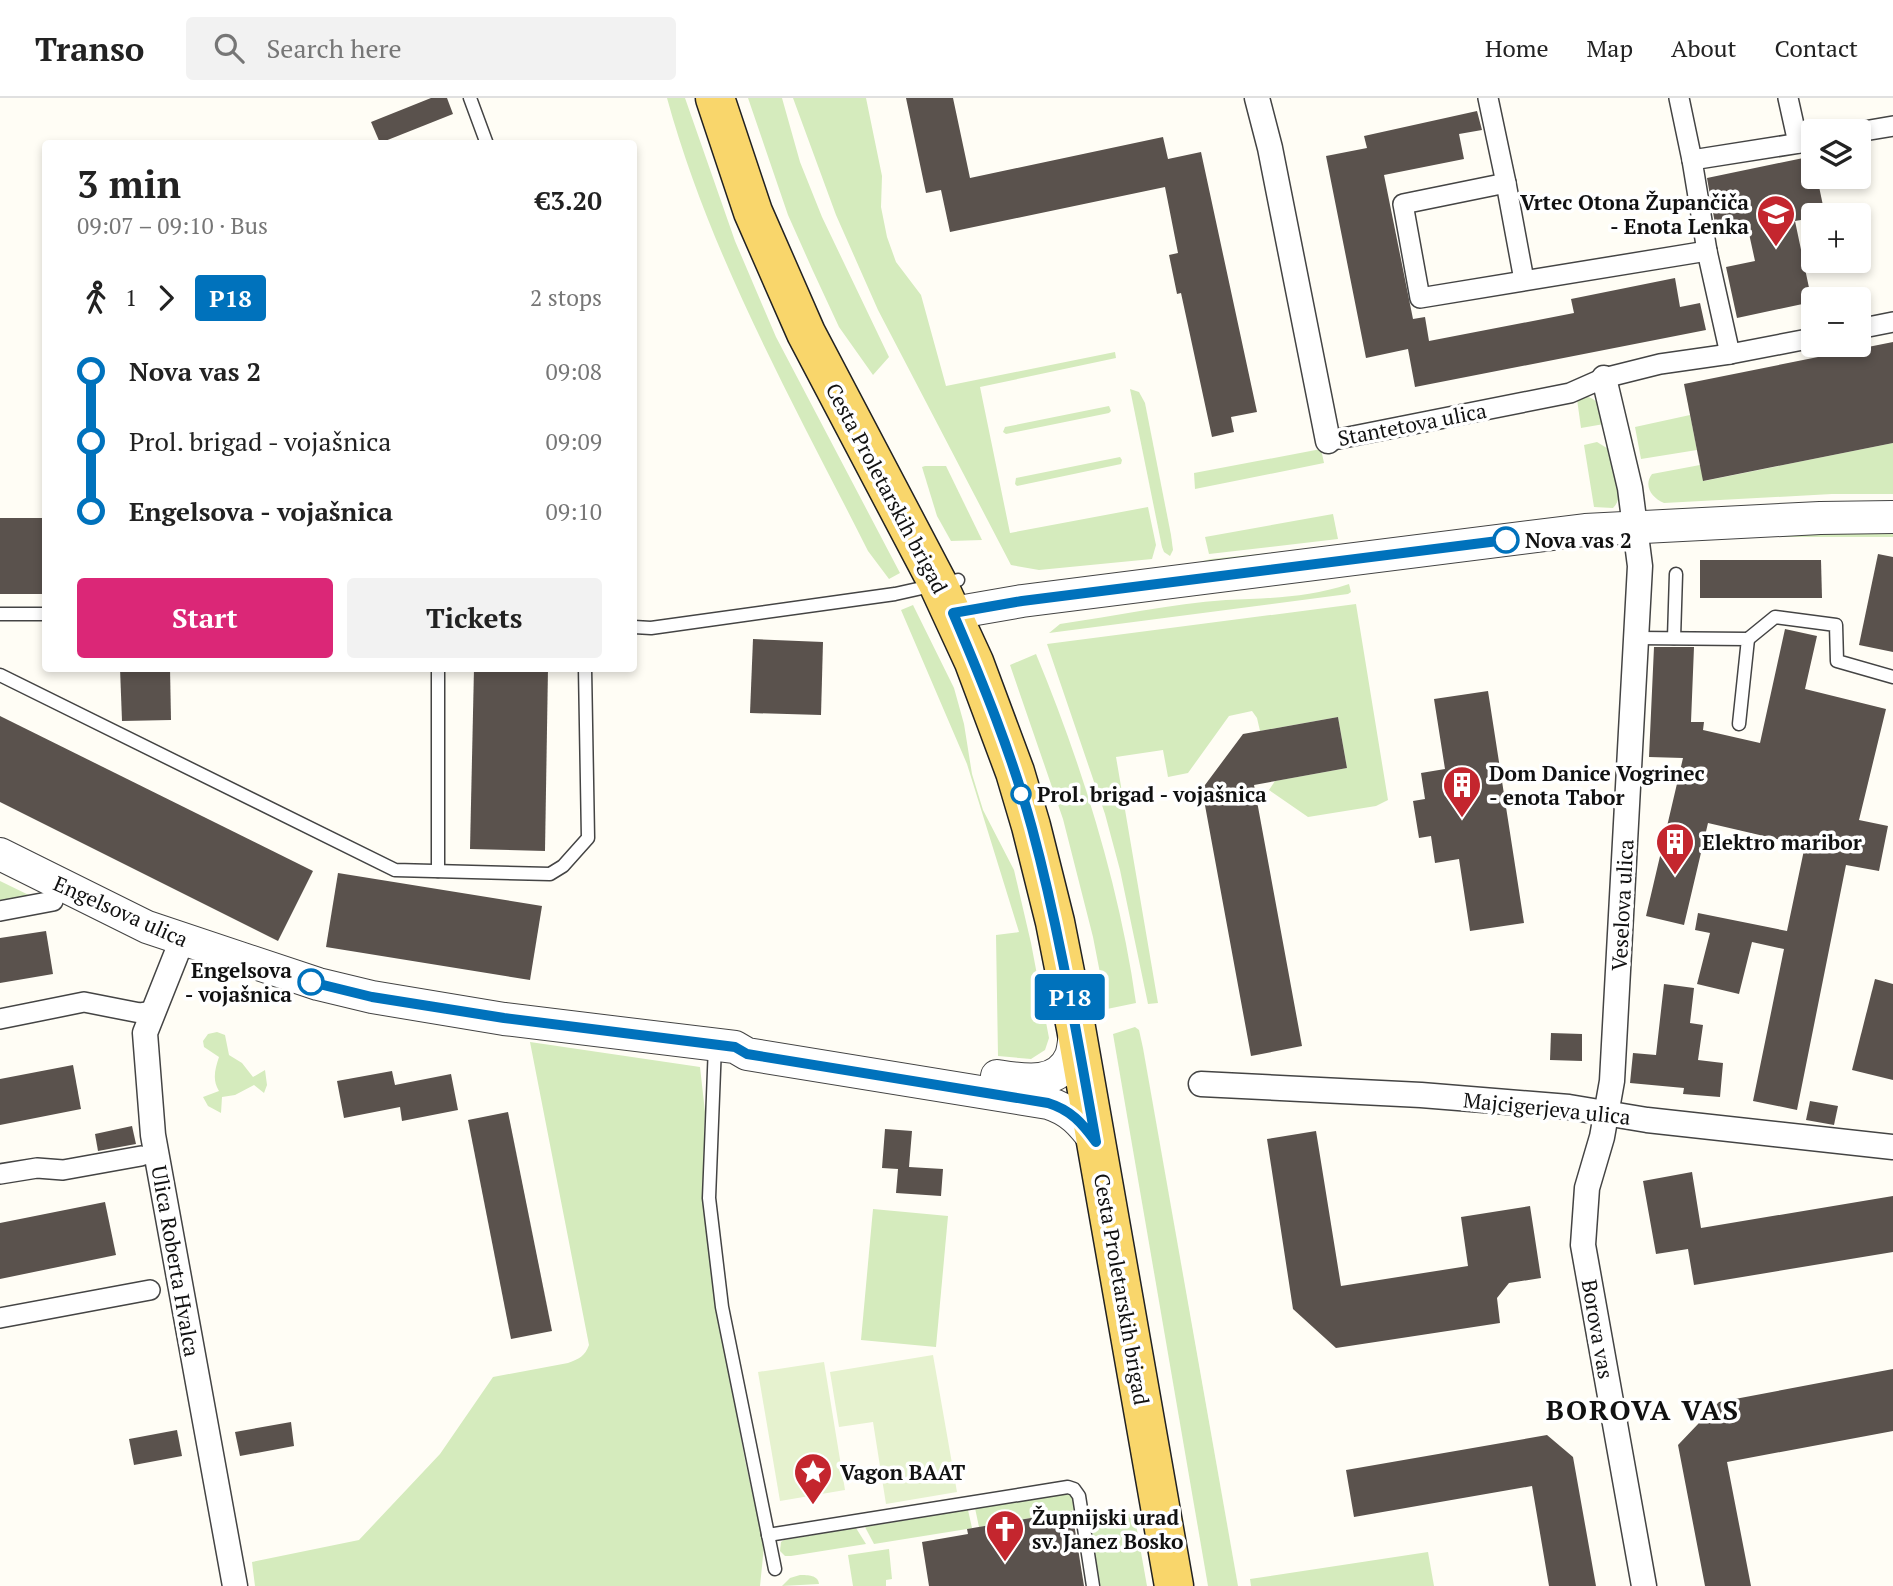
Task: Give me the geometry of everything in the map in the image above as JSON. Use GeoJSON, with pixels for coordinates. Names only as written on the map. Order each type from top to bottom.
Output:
{"type":"FeatureCollection","features":[{"type":"Feature","properties":{"kind":"main road","name":"Cesta Proletarskih brigad"},"geometry":{"type":"LineString","coordinates":[[715,98],[753,212],[806,333],[955,597],[994,657],[1034,766],[1083,936],[1109,1071],[1197,1586]]}},
{"type":"Feature","properties":{"kind":"main road","name":"Cesta Proletarskih brigad"},"geometry":{"type":"LineString","coordinates":[[737,98],[773,202],[822,315],[955,597],[974,662],[1031,826],[1055,922],[1076,1028],[1174,1586]]}},
{"type":"Feature","properties":{"kind":"street","name":"Stantetova ulica"},"geometry":{"type":"LineString","coordinates":[[1257,98],[1270,148],[1328,441],[1570,393],[1604,378],[1660,364],[1801,340]]}},
{"type":"Feature","properties":{"kind":"street"},"geometry":{"type":"LineString","coordinates":[[1488,98],[1524,281]]}},
{"type":"Feature","properties":{"kind":"street"},"geometry":{"type":"LineString","coordinates":[[1679,98],[1707,251],[1730,354]]}},
{"type":"Feature","properties":{"kind":"street"},"geometry":{"type":"LineString","coordinates":[[1787,98],[1801,132]]}},
{"type":"Feature","properties":{"kind":"street"},"geometry":{"type":"LineString","coordinates":[[1871,130],[1893,126]]}},
{"type":"Feature","properties":{"kind":"street"},"geometry":{"type":"LineString","coordinates":[[1692,160],[1801,143]]}},
{"type":"Feature","properties":{"kind":"street"},"geometry":{"type":"LineString","coordinates":[[1506,183],[1403,204],[1420,298],[1707,251]]}},
{"type":"Feature","properties":{"kind":"street"},"geometry":{"type":"LineString","coordinates":[[1871,326],[1893,322]]}},
{"type":"Feature","properties":{"kind":"street"},"geometry":{"type":"LineString","coordinates":[[1604,378],[1630,488],[1635,527]]}},
{"type":"Feature","properties":{"kind":"street"},"geometry":{"type":"LineString","coordinates":[[955,597],[1022,601],[1585,530],[1893,517]]}},
{"type":"Feature","properties":{"kind":"street","name":"Veselova ulica"},"geometry":{"type":"LineString","coordinates":[[1607,1114],[1612,1081],[1640,566],[1635,527]]}},
{"type":"Feature","properties":{"kind":"street","name":"Engelsova ulica"},"geometry":{"type":"LineString","coordinates":[[0,854],[125,917],[182,940],[318,984],[372,997],[504,1018],[725,1046],[747,1054],[1048,1103],[1074,1115],[1096,1142]]}},
{"type":"Feature","properties":{"kind":"street"},"geometry":{"type":"LineString","coordinates":[[0,911],[52,901]]}},
{"type":"Feature","properties":{"kind":"street","name":"Ulica Roberta Hvalca"},"geometry":{"type":"LineString","coordinates":[[182,940],[145,1033],[153,1135],[235,1586]]}},
{"type":"Feature","properties":{"kind":"street"},"geometry":{"type":"LineString","coordinates":[[0,1019],[84,1002],[140,1013],[154,1011]]}},
{"type":"Feature","properties":{"kind":"street"},"geometry":{"type":"LineString","coordinates":[[725,1046],[762,1046],[1044,1080],[1059,1072],[1070,1056],[1076,1028]]}},
{"type":"Feature","properties":{"kind":"street","name":"Majcigerjeva ulica"},"geometry":{"type":"LineString","coordinates":[[1201,1084],[1421,1095],[1569,1107],[1607,1114],[1893,1147]]}},
{"type":"Feature","properties":{"kind":"street","name":"Borova vas"},"geometry":{"type":"LineString","coordinates":[[1607,1114],[1587,1188],[1583,1245],[1644,1586]]}},
{"type":"Feature","properties":{"kind":"street"},"geometry":{"type":"LineString","coordinates":[[0,1174],[37,1168],[63,1170],[141,1156]]}},
{"type":"Feature","properties":{"kind":"street"},"geometry":{"type":"LineString","coordinates":[[0,1318],[150,1290]]}},
{"type":"Feature","properties":{"kind":"lane"},"geometry":{"type":"LineString","coordinates":[[470,98],[486,140]]}},
{"type":"Feature","properties":{"kind":"lane"},"geometry":{"type":"LineString","coordinates":[[1674,638],[1676,574]]}},
{"type":"Feature","properties":{"kind":"lane"},"geometry":{"type":"LineString","coordinates":[[637,626],[651,628],[895,594],[955,597]]}},
{"type":"Feature","properties":{"kind":"lane"},"geometry":{"type":"LineString","coordinates":[[0,614],[42,614]]}},
{"type":"Feature","properties":{"kind":"lane"},"geometry":{"type":"LineString","coordinates":[[1636,638],[1748,639],[1775,617],[1836,625],[1837,661],[1893,677]]}},
{"type":"Feature","properties":{"kind":"lane"},"geometry":{"type":"LineString","coordinates":[[1739,724],[1748,639]]}},
{"type":"Feature","properties":{"kind":"lane"},"geometry":{"type":"LineString","coordinates":[[438,672],[438,872]]}},
{"type":"Feature","properties":{"kind":"lane"},"geometry":{"type":"LineString","coordinates":[[0,675],[395,870],[550,874],[564,866],[588,838],[585,672]]}},
{"type":"Feature","properties":{"kind":"lane"},"geometry":{"type":"LineString","coordinates":[[725,1046],[709,1198],[722,1307],[775,1569]]}},
{"type":"Feature","properties":{"kind":"lane"},"geometry":{"type":"LineString","coordinates":[[768,1535],[1068,1487],[1074,1489],[1079,1496],[1093,1586]]}},
{"type":"Feature","properties":{"kind":"green space"},"geometry":{"type":"Polygon","coordinates":[[[667,98],[685,98],[735,241],[776,337],[900,573],[889,579],[868,551],[783,385],[730,273],[685,157],[667,98]]]}},
{"type":"Feature","properties":{"kind":"green space"},"geometry":{"type":"Polygon","coordinates":[[[748,98],[782,98],[800,162],[822,217],[889,357],[873,375],[839,327],[813,271],[788,215],[748,98]]]}},
{"type":"Feature","properties":{"kind":"green space"},"geometry":{"type":"Polygon","coordinates":[[[793,98],[866,98],[882,176],[881,207],[887,237],[896,262],[921,295],[946,386],[1115,352],[1116,358],[980,387],[1010,533],[1148,507],[1156,545],[1152,559],[1039,570],[1011,565],[878,310],[836,215],[793,98]]]}},
{"type":"Feature","properties":{"kind":"green space"},"geometry":{"type":"Polygon","coordinates":[[[1130,389],[1139,392],[1145,403],[1171,535],[1173,550],[1170,556],[1162,547],[1130,389]]]}},
{"type":"Feature","properties":{"kind":"green space"},"geometry":{"type":"Polygon","coordinates":[[[1585,396],[1600,406],[1604,424],[1581,428],[1577,399],[1585,396]]]}},
{"type":"Feature","properties":{"kind":"green space"},"geometry":{"type":"Polygon","coordinates":[[[1109,406],[1109,413],[1006,434],[1003,432],[1005,427],[1109,406]]]}},
{"type":"Feature","properties":{"kind":"green space"},"geometry":{"type":"Polygon","coordinates":[[[1690,415],[1697,450],[1641,459],[1635,427],[1690,415]]]}},
{"type":"Feature","properties":{"kind":"green space"},"geometry":{"type":"Polygon","coordinates":[[[1597,442],[1610,450],[1616,472],[1619,496],[1613,508],[1594,507],[1584,445],[1597,442]]]}},
{"type":"Feature","properties":{"kind":"green space"},"geometry":{"type":"Polygon","coordinates":[[[1893,443],[1893,494],[1832,494],[1664,503],[1653,495],[1648,483],[1652,474],[1700,465],[1704,481],[1893,443]]]}},
{"type":"Feature","properties":{"kind":"green space"},"geometry":{"type":"Polygon","coordinates":[[[1321,449],[1324,463],[1195,489],[1194,473],[1321,449]]]}},
{"type":"Feature","properties":{"kind":"green space"},"geometry":{"type":"Polygon","coordinates":[[[1120,457],[1121,464],[1017,486],[1015,484],[1016,478],[1120,457]]]}},
{"type":"Feature","properties":{"kind":"green space"},"geometry":{"type":"Polygon","coordinates":[[[946,466],[982,540],[951,541],[937,516],[922,467],[946,466]]]}},
{"type":"Feature","properties":{"kind":"green space"},"geometry":{"type":"Polygon","coordinates":[[[1333,514],[1338,539],[1209,554],[1205,537],[1333,514]]]}},
{"type":"Feature","properties":{"kind":"green space"},"geometry":{"type":"Polygon","coordinates":[[[1893,528],[1893,537],[1754,537],[1893,528]]]}},
{"type":"Feature","properties":{"kind":"green space"},"geometry":{"type":"Polygon","coordinates":[[[1336,546],[1205,563],[1203,561],[1211,559],[1336,546]]]}},
{"type":"Feature","properties":{"kind":"green space"},"geometry":{"type":"Polygon","coordinates":[[[1349,584],[1351,592],[1348,594],[1049,633],[1060,624],[1185,604],[1303,595],[1349,584]]]}},
{"type":"Feature","properties":{"kind":"green space"},"geometry":{"type":"Polygon","coordinates":[[[1356,604],[1388,800],[1376,806],[1308,817],[1269,790],[1275,781],[1347,768],[1338,717],[1260,731],[1252,711],[1229,716],[1188,773],[1168,777],[1163,750],[1116,757],[1158,1003],[1148,1004],[1120,870],[1105,814],[1047,644],[1356,604]]]}},
{"type":"Feature","properties":{"kind":"green space"},"geometry":{"type":"Polygon","coordinates":[[[913,605],[954,688],[964,724],[972,774],[983,810],[1014,870],[1049,1038],[1045,1050],[1031,1059],[998,1056],[996,935],[1019,932],[967,764],[901,610],[913,605]]]}},
{"type":"Feature","properties":{"kind":"green space"},"geometry":{"type":"Polygon","coordinates":[[[1036,654],[1053,695],[1097,825],[1120,915],[1136,1003],[1107,1009],[1093,937],[1063,819],[1010,665],[1036,654]]]}},
{"type":"Feature","properties":{"kind":"green space"},"geometry":{"type":"Polygon","coordinates":[[[0,881],[39,900],[0,907],[0,881]]]}},
{"type":"Feature","properties":{"kind":"green space"},"geometry":{"type":"Polygon","coordinates":[[[1135,1027],[1139,1030],[1143,1048],[1238,1586],[1208,1586],[1113,1034],[1135,1027]]]}},
{"type":"Feature","properties":{"kind":"green space"},"geometry":{"type":"Polygon","coordinates":[[[217,1032],[225,1035],[229,1055],[242,1063],[253,1077],[265,1070],[267,1085],[264,1093],[254,1085],[235,1095],[222,1097],[221,1113],[208,1106],[203,1097],[219,1091],[215,1070],[219,1057],[204,1047],[203,1041],[208,1034],[217,1032]]]}},
{"type":"Feature","properties":{"kind":"green space"},"geometry":{"type":"Polygon","coordinates":[[[530,1042],[700,1067],[705,1112],[705,1217],[711,1272],[745,1460],[764,1546],[760,1586],[255,1586],[252,1562],[359,1540],[440,1454],[493,1377],[568,1363],[586,1352],[589,1345],[530,1042]]]}},
{"type":"Feature","properties":{"kind":"green space"},"geometry":{"type":"Polygon","coordinates":[[[873,1209],[948,1216],[936,1347],[861,1340],[873,1209]]]}},
{"type":"Feature","properties":{"kind":"green space"},"geometry":{"type":"Polygon","coordinates":[[[933,1355],[957,1492],[886,1504],[873,1422],[839,1427],[830,1372],[933,1355]]]}},
{"type":"Feature","properties":{"kind":"green space"},"geometry":{"type":"Polygon","coordinates":[[[824,1362],[845,1490],[780,1501],[758,1372],[824,1362]]]}},
{"type":"Feature","properties":{"kind":"green space"},"geometry":{"type":"Polygon","coordinates":[[[1065,1492],[1073,1496],[1075,1510],[979,1527],[975,1508],[1065,1492]]]}},
{"type":"Feature","properties":{"kind":"green space"},"geometry":{"type":"Polygon","coordinates":[[[968,1510],[972,1528],[967,1529],[874,1544],[865,1527],[968,1510]]]}},
{"type":"Feature","properties":{"kind":"green space"},"geometry":{"type":"Polygon","coordinates":[[[1134,1513],[1147,1586],[1098,1586],[1091,1521],[1134,1513]]]}},
{"type":"Feature","properties":{"kind":"green space"},"geometry":{"type":"Polygon","coordinates":[[[856,1528],[866,1544],[791,1556],[785,1556],[780,1551],[781,1542],[784,1540],[856,1528]]]}},
{"type":"Feature","properties":{"kind":"green space"},"geometry":{"type":"Polygon","coordinates":[[[889,1549],[892,1579],[886,1580],[886,1586],[853,1586],[848,1555],[889,1549]]]}},
{"type":"Feature","properties":{"kind":"green space"},"geometry":{"type":"Polygon","coordinates":[[[1428,1552],[1434,1586],[1251,1586],[1250,1579],[1428,1552]]]}},
{"type":"Feature","properties":{"kind":"green space"},"geometry":{"type":"Polygon","coordinates":[[[800,1575],[815,1577],[819,1584],[782,1586],[790,1578],[800,1575]]]}},
{"type":"Feature","properties":{"kind":"building"},"geometry":{"type":"Polygon","coordinates":[[[431,98],[447,98],[453,114],[388,140],[379,140],[371,122],[431,98]]]}},
{"type":"Feature","properties":{"kind":"building"},"geometry":{"type":"Polygon","coordinates":[[[906,98],[953,98],[970,178],[1163,137],[1168,159],[1201,152],[1257,412],[1231,417],[1234,432],[1212,437],[1181,293],[1177,294],[1169,255],[1178,253],[1165,187],[950,232],[941,190],[926,193],[906,98]]]}},
{"type":"Feature","properties":{"kind":"building"},"geometry":{"type":"Polygon","coordinates":[[[1477,111],[1482,130],[1459,134],[1464,159],[1384,175],[1413,319],[1425,317],[1429,341],[1574,313],[1571,299],[1675,278],[1680,307],[1700,303],[1706,330],[1415,387],[1408,349],[1366,358],[1326,156],[1367,148],[1364,136],[1477,111]]]}},
{"type":"Feature","properties":{"kind":"building","name":"Vrtec Otona Župančiča - Enota Lenka"},"geometry":{"type":"Polygon","coordinates":[[[1801,158],[1801,189],[1820,189],[1822,203],[1801,203],[1801,220],[1795,221],[1801,250],[1801,273],[1806,273],[1809,287],[1801,287],[1801,304],[1737,318],[1726,267],[1755,261],[1748,229],[1717,235],[1707,178],[1801,158]]]}},
{"type":"Feature","properties":{"kind":"building"},"geometry":{"type":"Polygon","coordinates":[[[1893,342],[1893,443],[1703,481],[1684,384],[1818,357],[1871,357],[1871,346],[1893,342]]]}},
{"type":"Feature","properties":{"kind":"building"},"geometry":{"type":"Polygon","coordinates":[[[0,518],[42,518],[42,594],[0,594],[0,518]]]}},
{"type":"Feature","properties":{"kind":"building"},"geometry":{"type":"Polygon","coordinates":[[[1878,554],[1893,557],[1893,652],[1859,645],[1878,554]]]}},
{"type":"Feature","properties":{"kind":"building"},"geometry":{"type":"Polygon","coordinates":[[[1700,560],[1821,560],[1822,598],[1700,598],[1700,560]]]}},
{"type":"Feature","properties":{"kind":"building"},"geometry":{"type":"Polygon","coordinates":[[[1785,629],[1817,636],[1805,689],[1886,709],[1859,820],[1888,826],[1879,871],[1846,865],[1797,1110],[1753,1101],[1784,949],[1752,942],[1739,994],[1697,984],[1710,933],[1695,930],[1698,913],[1787,931],[1804,850],[1789,847],[1790,842],[1708,823],[1684,925],[1646,916],[1683,758],[1649,757],[1654,647],[1694,647],[1691,722],[1704,722],[1703,730],[1760,743],[1785,629]]]}},
{"type":"Feature","properties":{"kind":"building"},"geometry":{"type":"Polygon","coordinates":[[[753,639],[823,642],[821,715],[750,713],[753,639]]]}},
{"type":"Feature","properties":{"kind":"building"},"geometry":{"type":"Polygon","coordinates":[[[120,672],[170,672],[171,720],[122,721],[120,672]]]}},
{"type":"Feature","properties":{"kind":"building"},"geometry":{"type":"Polygon","coordinates":[[[474,672],[548,672],[545,851],[470,849],[474,672]]]}},
{"type":"Feature","properties":{"kind":"building","name":"Dom Danice Vogrinec - enota Tabor"},"geometry":{"type":"Polygon","coordinates":[[[1488,691],[1524,923],[1470,931],[1459,859],[1435,863],[1431,836],[1419,838],[1413,801],[1425,799],[1421,773],[1445,769],[1434,699],[1488,691]]]}},
{"type":"Feature","properties":{"kind":"building"},"geometry":{"type":"Polygon","coordinates":[[[0,716],[313,871],[278,941],[0,802],[0,716]]]}},
{"type":"Feature","properties":{"kind":"building"},"geometry":{"type":"Polygon","coordinates":[[[1338,717],[1347,768],[1254,785],[1302,1046],[1251,1056],[1202,789],[1243,734],[1338,717]]]}},
{"type":"Feature","properties":{"kind":"building"},"geometry":{"type":"Polygon","coordinates":[[[338,873],[542,906],[530,980],[326,947],[338,873]]]}},
{"type":"Feature","properties":{"kind":"building"},"geometry":{"type":"Polygon","coordinates":[[[46,931],[53,974],[0,983],[0,938],[46,931]]]}},
{"type":"Feature","properties":{"kind":"building"},"geometry":{"type":"Polygon","coordinates":[[[1875,979],[1893,984],[1893,1080],[1852,1070],[1875,979]]]}},
{"type":"Feature","properties":{"kind":"building"},"geometry":{"type":"Polygon","coordinates":[[[1664,984],[1694,988],[1690,1023],[1703,1025],[1698,1060],[1723,1063],[1720,1097],[1683,1094],[1684,1088],[1630,1083],[1633,1053],[1656,1055],[1664,984]]]}},
{"type":"Feature","properties":{"kind":"building"},"geometry":{"type":"Polygon","coordinates":[[[1551,1033],[1582,1034],[1582,1061],[1550,1060],[1551,1033]]]}},
{"type":"Feature","properties":{"kind":"building"},"geometry":{"type":"Polygon","coordinates":[[[73,1065],[81,1109],[0,1125],[0,1079],[73,1065]]]}},
{"type":"Feature","properties":{"kind":"building"},"geometry":{"type":"Polygon","coordinates":[[[392,1071],[395,1085],[451,1074],[458,1110],[402,1121],[400,1107],[344,1118],[337,1081],[392,1071]]]}},
{"type":"Feature","properties":{"kind":"building"},"geometry":{"type":"Polygon","coordinates":[[[1810,1101],[1838,1106],[1834,1125],[1806,1120],[1810,1101]]]}},
{"type":"Feature","properties":{"kind":"building"},"geometry":{"type":"Polygon","coordinates":[[[508,1112],[552,1331],[511,1339],[468,1120],[508,1112]]]}},
{"type":"Feature","properties":{"kind":"building"},"geometry":{"type":"Polygon","coordinates":[[[132,1126],[136,1144],[98,1151],[95,1134],[132,1126]]]}},
{"type":"Feature","properties":{"kind":"building"},"geometry":{"type":"Polygon","coordinates":[[[885,1129],[912,1131],[909,1167],[943,1169],[941,1196],[896,1193],[898,1169],[882,1168],[885,1129]]]}},
{"type":"Feature","properties":{"kind":"building"},"geometry":{"type":"Polygon","coordinates":[[[1316,1131],[1341,1286],[1468,1266],[1461,1217],[1530,1206],[1541,1278],[1509,1283],[1497,1298],[1500,1323],[1336,1348],[1293,1309],[1267,1139],[1316,1131]]]}},
{"type":"Feature","properties":{"kind":"building"},"geometry":{"type":"Polygon","coordinates":[[[1692,1172],[1701,1228],[1893,1196],[1893,1252],[1694,1285],[1688,1249],[1656,1254],[1643,1181],[1692,1172]]]}},
{"type":"Feature","properties":{"kind":"building"},"geometry":{"type":"Polygon","coordinates":[[[105,1202],[116,1255],[0,1279],[0,1223],[105,1202]]]}},
{"type":"Feature","properties":{"kind":"building"},"geometry":{"type":"Polygon","coordinates":[[[1893,1369],[1893,1431],[1727,1462],[1751,1586],[1705,1586],[1678,1445],[1719,1402],[1893,1369]]]}},
{"type":"Feature","properties":{"kind":"building"},"geometry":{"type":"Polygon","coordinates":[[[291,1422],[294,1446],[240,1456],[235,1432],[291,1422]]]}},
{"type":"Feature","properties":{"kind":"building"},"geometry":{"type":"Polygon","coordinates":[[[177,1430],[182,1456],[134,1465],[129,1439],[177,1430]]]}},
{"type":"Feature","properties":{"kind":"building"},"geometry":{"type":"Polygon","coordinates":[[[1547,1435],[1573,1457],[1596,1586],[1549,1586],[1532,1486],[1354,1517],[1346,1470],[1547,1435]]]}},
{"type":"Feature","properties":{"kind":"building","name":"Župnijski urad sv. Janez Bosko"},"geometry":{"type":"Polygon","coordinates":[[[1072,1511],[1084,1586],[929,1586],[922,1542],[968,1534],[967,1529],[1072,1511]]]}},
{"type":"Feature","properties":{"kind":"bus line","name":"P18"},"geometry":{"type":"LineString","coordinates":[[311,982],[372,997],[504,1018],[735,1047],[747,1054],[1048,1103],[1074,1115],[1096,1142],[1055,922],[1031,826],[974,662],[953,613],[1022,601],[1506,540]]}},
{"type":"Feature","properties":{"kind":"place","name":"Vrtec Otona Župančiča - Enota Lenka"},"geometry":{"type":"Point","coordinates":[1776,248]}},
{"type":"Feature","properties":{"kind":"place","name":"Nova vas 2"},"geometry":{"type":"Point","coordinates":[1506,540]}},
{"type":"Feature","properties":{"kind":"place","name":"Prol. brigad - vojašnica"},"geometry":{"type":"Point","coordinates":[1021,794]}},
{"type":"Feature","properties":{"kind":"place","name":"Dom Danice Vogrinec - enota Tabor"},"geometry":{"type":"Point","coordinates":[1462,819]}},
{"type":"Feature","properties":{"kind":"place","name":"Elektro maribor"},"geometry":{"type":"Point","coordinates":[1675,876]}},
{"type":"Feature","properties":{"kind":"place","name":"Engelsova - vojašnica"},"geometry":{"type":"Point","coordinates":[311,982]}},
{"type":"Feature","properties":{"kind":"place","name":"Vagon BAAT"},"geometry":{"type":"Point","coordinates":[813,1506]}},
{"type":"Feature","properties":{"kind":"place","name":"Župnijski urad sv. Janez Bosko"},"geometry":{"type":"Point","coordinates":[1005,1563]}},
{"type":"Feature","properties":{"kind":"district","name":"BOROVA VAS"},"geometry":{"type":"Point","coordinates":[1643,1409]}}]}
